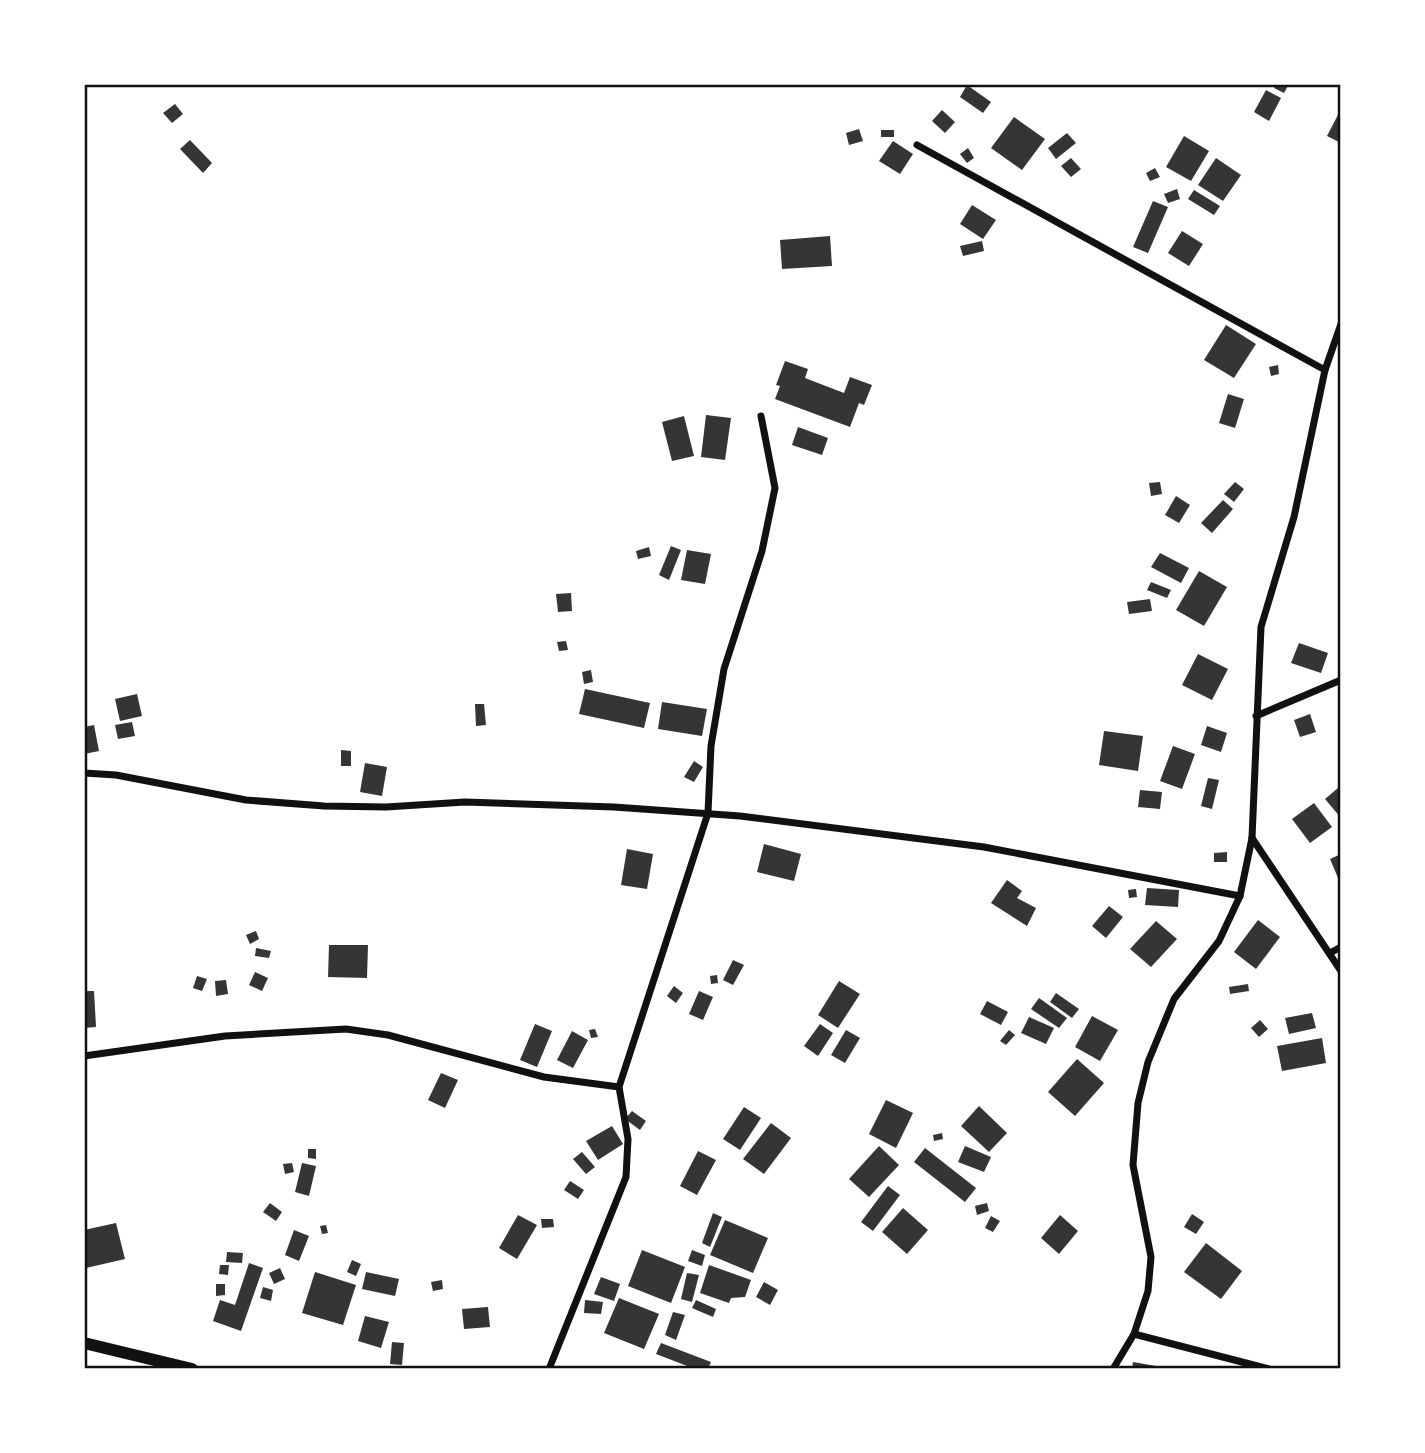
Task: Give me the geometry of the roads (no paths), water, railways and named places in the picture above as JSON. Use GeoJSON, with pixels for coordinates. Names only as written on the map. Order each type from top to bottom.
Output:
{"type":"FeatureCollection","features":[{"type":"Feature","properties":{"kind":"main road"},"geometry":{"type":"LineString","coordinates":[[84,1343],[192,1369]]}},
{"type":"Feature","properties":{"kind":"street"},"geometry":{"type":"LineString","coordinates":[[917,145],[1325,370]]}},
{"type":"Feature","properties":{"kind":"street"},"geometry":{"type":"LineString","coordinates":[[1113,1369],[1134,1334],[1147,1291],[1151,1257],[1133,1165],[1138,1103],[1148,1062],[1174,999],[1219,941],[1240,897],[1252,838],[1261,627],[1297,505],[1325,370],[1341,324]]}},
{"type":"Feature","properties":{"kind":"street"},"geometry":{"type":"LineString","coordinates":[[550,1369],[626,1178],[628,1139],[619,1087],[708,813],[711,746],[724,669],[762,551],[775,488],[761,416]]}},
{"type":"Feature","properties":{"kind":"street"},"geometry":{"type":"LineString","coordinates":[[1256,716],[1341,680]]}},
{"type":"Feature","properties":{"kind":"street"},"geometry":{"type":"LineString","coordinates":[[84,773],[116,775],[246,800],[324,806],[386,807],[465,802],[708,813],[871,830],[984,847],[1240,897]]}},
{"type":"Feature","properties":{"kind":"street"},"geometry":{"type":"LineString","coordinates":[[1252,838],[1341,971]]}},
{"type":"Feature","properties":{"kind":"street"},"geometry":{"type":"LineString","coordinates":[[1330,953],[1341,947]]}},
{"type":"Feature","properties":{"kind":"street"},"geometry":{"type":"LineString","coordinates":[[84,1056],[225,1036],[346,1029],[388,1035],[544,1077],[619,1087]]}},
{"type":"Feature","properties":{"kind":"street"},"geometry":{"type":"LineString","coordinates":[[1134,1334],[1269,1369]]}}]}
